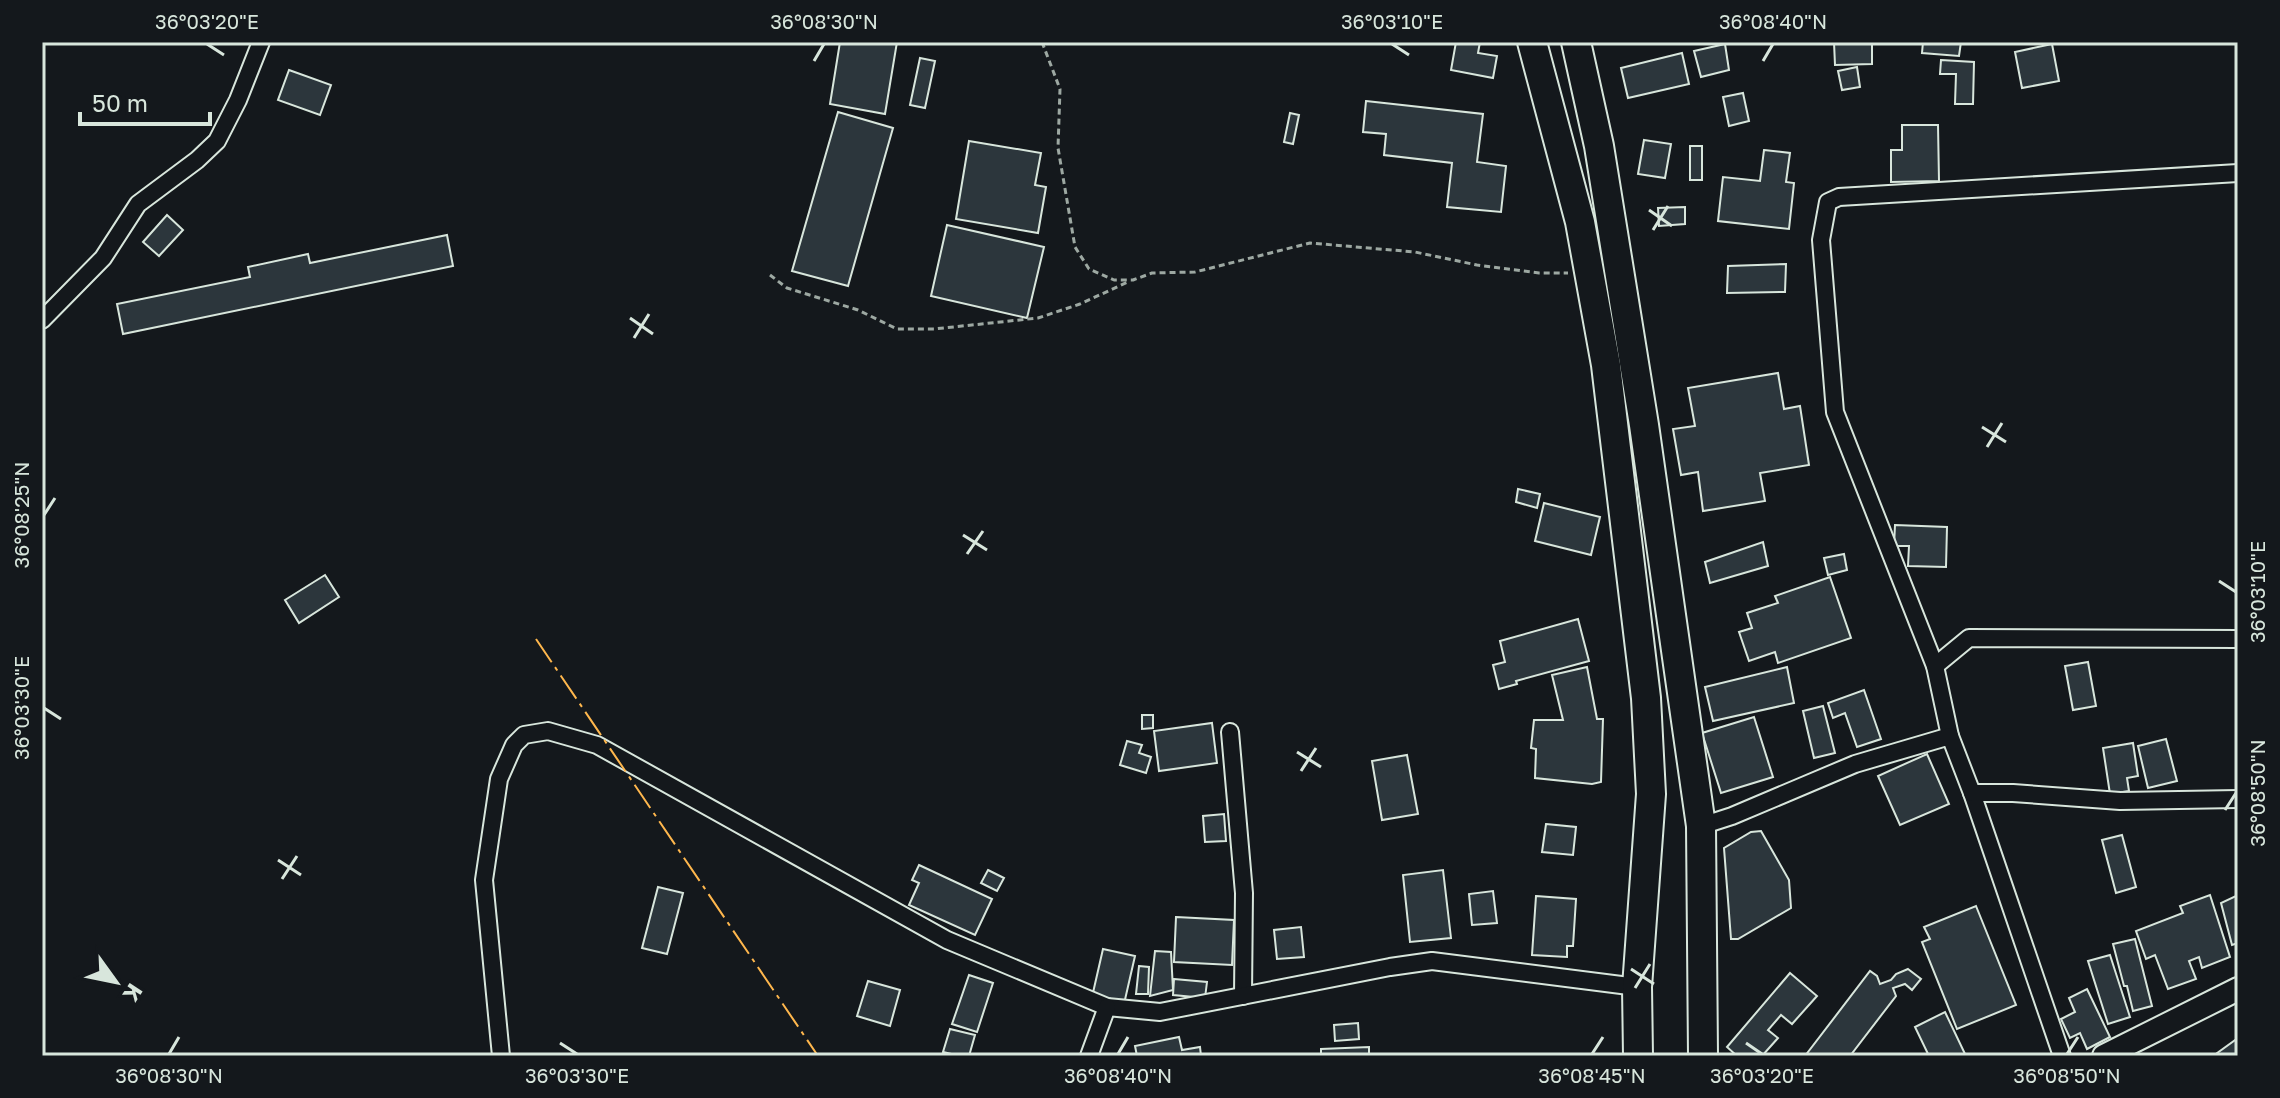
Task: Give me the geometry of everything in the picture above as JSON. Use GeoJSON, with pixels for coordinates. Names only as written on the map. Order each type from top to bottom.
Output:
{"type":"FeatureCollection","features":[{"type":"Feature","properties":{"kind":"highway"},"geometry":{"type":"LineString","coordinates":[[1532,42],[1580,222],[1606,365],[1646,698],[1651,794],[1637,987],[1638,1056]]}},
{"type":"Feature","properties":{"kind":"highway"},"geometry":{"type":"LineString","coordinates":[[1576,42],[1599,146],[1642,409],[1701,826],[1703,1056]]}},
{"type":"Feature","properties":{"kind":"street"},"geometry":{"type":"LineString","coordinates":[[42,320],[103,258],[138,204],[217,141],[238,100],[261,42]]}},
{"type":"Feature","properties":{"kind":"street"},"geometry":{"type":"LineString","coordinates":[[2062,1056],[1950,736],[1935,666],[1835,412],[1821,240],[1828,202],[1839,197],[2238,173]]}},
{"type":"Feature","properties":{"kind":"street"},"geometry":{"type":"LineString","coordinates":[[1935,666],[1969,638],[2238,639]]}},
{"type":"Feature","properties":{"kind":"street"},"geometry":{"type":"LineString","coordinates":[[501,1056],[484,880],[499,779],[514,745],[524,735],[548,731],[597,745],[947,940],[1107,1007],[1160,1012],[1432,961],[1637,987]]}},
{"type":"Feature","properties":{"kind":"street"},"geometry":{"type":"LineString","coordinates":[[1230,732],[1244,893],[1243,996]]}},
{"type":"Feature","properties":{"kind":"street"},"geometry":{"type":"LineString","coordinates":[[1701,826],[1855,764],[1950,736]]}},
{"type":"Feature","properties":{"kind":"street"},"geometry":{"type":"LineString","coordinates":[[1972,793],[2120,801],[2238,799]]}},
{"type":"Feature","properties":{"kind":"street"},"geometry":{"type":"LineString","coordinates":[[2104,1056],[2238,989]]}},
{"type":"Feature","properties":{"kind":"street"},"geometry":{"type":"LineString","coordinates":[[1089,1056],[1107,1007]]}},
{"type":"Feature","properties":{"kind":"path"},"geometry":{"type":"LineString","coordinates":[[1042,42],[1060,89],[1058,148],[1075,247],[1089,269],[1114,280],[1133,280]]}},
{"type":"Feature","properties":{"kind":"path"},"geometry":{"type":"LineString","coordinates":[[770,275],[787,288],[858,310],[897,329],[934,329],[1038,318],[1152,273],[1195,272],[1310,243],[1415,252],[1477,265],[1539,273],[1589,273]]}},
{"type":"Feature","properties":{"kind":"building"},"geometry":{"type":"Polygon","coordinates":[[[840,42],[897,42],[885,114],[830,104],[840,42]]]}},
{"type":"Feature","properties":{"kind":"building"},"geometry":{"type":"Polygon","coordinates":[[[1456,42],[1480,42],[1478,53],[1497,56],[1493,78],[1451,70],[1456,42]]]}},
{"type":"Feature","properties":{"kind":"building"},"geometry":{"type":"Polygon","coordinates":[[[1834,42],[1872,42],[1872,64],[1835,65],[1834,42]]]}},
{"type":"Feature","properties":{"kind":"building"},"geometry":{"type":"Polygon","coordinates":[[[1923,42],[1961,42],[1959,56],[1922,53],[1923,42]]]}},
{"type":"Feature","properties":{"kind":"building"},"geometry":{"type":"Polygon","coordinates":[[[1725,44],[1729,70],[1701,77],[1694,51],[1725,44]]]}},
{"type":"Feature","properties":{"kind":"building"},"geometry":{"type":"Polygon","coordinates":[[[2052,44],[2059,81],[2022,88],[2015,52],[2052,44]]]}},
{"type":"Feature","properties":{"kind":"building"},"geometry":{"type":"Polygon","coordinates":[[[1682,53],[1689,84],[1628,98],[1621,68],[1682,53]]]}},
{"type":"Feature","properties":{"kind":"building"},"geometry":{"type":"Polygon","coordinates":[[[920,58],[935,61],[925,108],[910,105],[920,58]]]}},
{"type":"Feature","properties":{"kind":"building"},"geometry":{"type":"Polygon","coordinates":[[[1941,60],[1974,62],[1973,104],[1955,104],[1956,74],[1940,74],[1941,60]]]}},
{"type":"Feature","properties":{"kind":"building"},"geometry":{"type":"Polygon","coordinates":[[[1857,67],[1860,87],[1842,90],[1838,71],[1857,67]]]}},
{"type":"Feature","properties":{"kind":"building"},"geometry":{"type":"Polygon","coordinates":[[[289,70],[331,85],[320,115],[278,100],[289,70]]]}},
{"type":"Feature","properties":{"kind":"building"},"geometry":{"type":"Polygon","coordinates":[[[1743,93],[1749,121],[1729,126],[1723,97],[1743,93]]]}},
{"type":"Feature","properties":{"kind":"building"},"geometry":{"type":"Polygon","coordinates":[[[1366,101],[1483,114],[1477,162],[1506,166],[1501,212],[1447,207],[1452,163],[1384,155],[1386,134],[1363,132],[1366,101]]]}},
{"type":"Feature","properties":{"kind":"building"},"geometry":{"type":"Polygon","coordinates":[[[838,112],[893,128],[848,286],[792,271],[838,112]]]}},
{"type":"Feature","properties":{"kind":"building"},"geometry":{"type":"Polygon","coordinates":[[[1290,113],[1299,115],[1293,144],[1284,142],[1290,113]]]}},
{"type":"Feature","properties":{"kind":"building"},"geometry":{"type":"Polygon","coordinates":[[[1902,125],[1938,125],[1939,181],[1891,182],[1891,150],[1902,150],[1902,125]]]}},
{"type":"Feature","properties":{"kind":"building"},"geometry":{"type":"Polygon","coordinates":[[[1644,140],[1671,144],[1665,178],[1638,174],[1644,140]]]}},
{"type":"Feature","properties":{"kind":"building"},"geometry":{"type":"Polygon","coordinates":[[[969,141],[1041,153],[1035,185],[1046,187],[1038,233],[956,219],[969,141]]]}},
{"type":"Feature","properties":{"kind":"building"},"geometry":{"type":"Polygon","coordinates":[[[1690,146],[1702,146],[1702,180],[1690,180],[1690,146]]]}},
{"type":"Feature","properties":{"kind":"building"},"geometry":{"type":"Polygon","coordinates":[[[1764,150],[1790,153],[1786,182],[1794,183],[1789,229],[1718,221],[1723,177],[1760,181],[1764,150]]]}},
{"type":"Feature","properties":{"kind":"building"},"geometry":{"type":"Polygon","coordinates":[[[1685,207],[1685,224],[1659,226],[1658,208],[1685,207]]]}},
{"type":"Feature","properties":{"kind":"building"},"geometry":{"type":"Polygon","coordinates":[[[167,215],[183,230],[159,256],[143,242],[167,215]]]}},
{"type":"Feature","properties":{"kind":"building"},"geometry":{"type":"Polygon","coordinates":[[[947,225],[1044,247],[1027,318],[931,296],[947,225]]]}},
{"type":"Feature","properties":{"kind":"building"},"geometry":{"type":"Polygon","coordinates":[[[447,235],[453,266],[123,334],[117,304],[250,277],[248,267],[308,254],[310,263],[447,235]]]}},
{"type":"Feature","properties":{"kind":"building"},"geometry":{"type":"Polygon","coordinates":[[[1786,264],[1785,292],[1727,293],[1728,266],[1786,264]]]}},
{"type":"Feature","properties":{"kind":"building"},"geometry":{"type":"Polygon","coordinates":[[[1778,373],[1784,409],[1800,406],[1809,465],[1760,473],[1765,501],[1703,511],[1698,472],[1681,475],[1673,429],[1695,426],[1688,388],[1778,373]]]}},
{"type":"Feature","properties":{"kind":"building"},"geometry":{"type":"Polygon","coordinates":[[[1518,489],[1540,494],[1537,508],[1516,502],[1518,489]]]}},
{"type":"Feature","properties":{"kind":"building"},"geometry":{"type":"Polygon","coordinates":[[[1544,503],[1600,517],[1591,555],[1535,541],[1544,503]]]}},
{"type":"Feature","properties":{"kind":"building"},"geometry":{"type":"Polygon","coordinates":[[[1895,525],[1947,527],[1946,567],[1908,566],[1909,546],[1894,546],[1895,525]]]}},
{"type":"Feature","properties":{"kind":"building"},"geometry":{"type":"Polygon","coordinates":[[[1763,542],[1768,566],[1710,583],[1705,562],[1763,542]]]}},
{"type":"Feature","properties":{"kind":"building"},"geometry":{"type":"Polygon","coordinates":[[[1844,554],[1847,570],[1828,575],[1824,558],[1844,554]]]}},
{"type":"Feature","properties":{"kind":"building"},"geometry":{"type":"Polygon","coordinates":[[[325,575],[339,597],[299,623],[285,600],[325,575]]]}},
{"type":"Feature","properties":{"kind":"building"},"geometry":{"type":"Polygon","coordinates":[[[1830,577],[1851,638],[1778,663],[1775,652],[1749,661],[1739,632],[1752,628],[1747,613],[1778,603],[1775,596],[1830,577]]]}},
{"type":"Feature","properties":{"kind":"building"},"geometry":{"type":"Polygon","coordinates":[[[1578,619],[1589,661],[1516,681],[1517,684],[1499,689],[1493,665],[1505,662],[1500,641],[1578,619]]]}},
{"type":"Feature","properties":{"kind":"building"},"geometry":{"type":"Polygon","coordinates":[[[2088,662],[2096,706],[2073,710],[2065,666],[2088,662]]]}},
{"type":"Feature","properties":{"kind":"building"},"geometry":{"type":"Polygon","coordinates":[[[1587,667],[1597,719],[1603,719],[1601,782],[1592,784],[1535,778],[1536,749],[1531,748],[1534,720],[1563,720],[1552,675],[1587,667]]]}},
{"type":"Feature","properties":{"kind":"building"},"geometry":{"type":"Polygon","coordinates":[[[1787,667],[1794,703],[1713,721],[1705,687],[1787,667]]]}},
{"type":"Feature","properties":{"kind":"building"},"geometry":{"type":"Polygon","coordinates":[[[1864,690],[1881,739],[1857,747],[1845,713],[1833,718],[1828,703],[1864,690]]]}},
{"type":"Feature","properties":{"kind":"building"},"geometry":{"type":"Polygon","coordinates":[[[1823,706],[1835,753],[1814,758],[1803,711],[1823,706]]]}},
{"type":"Feature","properties":{"kind":"building"},"geometry":{"type":"Polygon","coordinates":[[[1142,715],[1153,715],[1153,728],[1142,729],[1142,715]]]}},
{"type":"Feature","properties":{"kind":"building"},"geometry":{"type":"Polygon","coordinates":[[[1754,717],[1773,777],[1721,793],[1702,733],[1754,717]]]}},
{"type":"Feature","properties":{"kind":"building"},"geometry":{"type":"Polygon","coordinates":[[[1212,723],[1217,763],[1159,771],[1154,731],[1212,723]]]}},
{"type":"Feature","properties":{"kind":"building"},"geometry":{"type":"Polygon","coordinates":[[[2166,739],[2177,781],[2148,788],[2138,746],[2166,739]]]}},
{"type":"Feature","properties":{"kind":"building"},"geometry":{"type":"Polygon","coordinates":[[[1127,741],[1142,745],[1139,753],[1151,757],[1146,773],[1120,765],[1127,741]]]}},
{"type":"Feature","properties":{"kind":"building"},"geometry":{"type":"Polygon","coordinates":[[[2133,743],[2138,776],[2127,778],[2129,791],[2110,794],[2103,748],[2133,743]]]}},
{"type":"Feature","properties":{"kind":"building"},"geometry":{"type":"Polygon","coordinates":[[[1927,754],[1949,804],[1900,825],[1878,776],[1927,754]]]}},
{"type":"Feature","properties":{"kind":"building"},"geometry":{"type":"Polygon","coordinates":[[[1407,755],[1418,814],[1382,820],[1372,761],[1407,755]]]}},
{"type":"Feature","properties":{"kind":"building"},"geometry":{"type":"Polygon","coordinates":[[[1224,814],[1226,841],[1205,842],[1203,816],[1224,814]]]}},
{"type":"Feature","properties":{"kind":"building"},"geometry":{"type":"Polygon","coordinates":[[[1546,824],[1576,827],[1573,855],[1542,852],[1546,824]]]}},
{"type":"Feature","properties":{"kind":"building"},"geometry":{"type":"Polygon","coordinates":[[[1761,831],[1789,880],[1791,908],[1738,939],[1731,939],[1724,848],[1751,832],[1761,831]]]}},
{"type":"Feature","properties":{"kind":"building"},"geometry":{"type":"Polygon","coordinates":[[[2122,835],[2136,887],[2116,893],[2102,840],[2122,835]]]}},
{"type":"Feature","properties":{"kind":"building"},"geometry":{"type":"Polygon","coordinates":[[[919,865],[992,899],[975,935],[909,905],[919,883],[912,880],[919,865]]]}},
{"type":"Feature","properties":{"kind":"building"},"geometry":{"type":"Polygon","coordinates":[[[988,870],[1004,878],[997,891],[981,883],[988,870]]]}},
{"type":"Feature","properties":{"kind":"building"},"geometry":{"type":"Polygon","coordinates":[[[1443,870],[1451,938],[1410,942],[1403,875],[1443,870]]]}},
{"type":"Feature","properties":{"kind":"building"},"geometry":{"type":"Polygon","coordinates":[[[658,887],[683,893],[667,954],[642,948],[658,887]]]}},
{"type":"Feature","properties":{"kind":"building"},"geometry":{"type":"Polygon","coordinates":[[[1493,891],[1497,923],[1472,925],[1469,894],[1493,891]]]}},
{"type":"Feature","properties":{"kind":"building"},"geometry":{"type":"Polygon","coordinates":[[[2210,895],[2230,957],[2202,968],[2199,957],[2189,961],[2196,979],[2168,989],[2155,955],[2146,959],[2136,931],[2183,913],[2180,906],[2210,895]]]}},
{"type":"Feature","properties":{"kind":"building"},"geometry":{"type":"Polygon","coordinates":[[[2238,895],[2238,943],[2232,945],[2221,903],[2238,895]]]}},
{"type":"Feature","properties":{"kind":"building"},"geometry":{"type":"Polygon","coordinates":[[[1536,896],[1576,899],[1573,946],[1567,946],[1567,957],[1532,955],[1536,896]]]}},
{"type":"Feature","properties":{"kind":"building"},"geometry":{"type":"Polygon","coordinates":[[[1976,906],[2016,1005],[1957,1029],[1922,942],[1930,939],[1924,927],[1976,906]]]}},
{"type":"Feature","properties":{"kind":"building"},"geometry":{"type":"Polygon","coordinates":[[[1176,917],[1234,920],[1232,965],[1174,962],[1176,917]]]}},
{"type":"Feature","properties":{"kind":"building"},"geometry":{"type":"Polygon","coordinates":[[[1301,927],[1304,957],[1277,959],[1274,930],[1301,927]]]}},
{"type":"Feature","properties":{"kind":"building"},"geometry":{"type":"Polygon","coordinates":[[[2135,939],[2152,1006],[2133,1011],[2113,944],[2135,939]]]}},
{"type":"Feature","properties":{"kind":"building"},"geometry":{"type":"Polygon","coordinates":[[[1103,949],[1135,956],[1124,1004],[1092,997],[1103,949]]]}},
{"type":"Feature","properties":{"kind":"building"},"geometry":{"type":"Polygon","coordinates":[[[1155,951],[1171,952],[1173,990],[1150,996],[1155,951]]]}},
{"type":"Feature","properties":{"kind":"building"},"geometry":{"type":"Polygon","coordinates":[[[2110,955],[2130,1017],[2108,1024],[2088,961],[2110,955]]]}},
{"type":"Feature","properties":{"kind":"building"},"geometry":{"type":"Polygon","coordinates":[[[1139,966],[1149,967],[1148,994],[1136,994],[1139,966]]]}},
{"type":"Feature","properties":{"kind":"building"},"geometry":{"type":"Polygon","coordinates":[[[1908,969],[1921,979],[1912,990],[1905,984],[1893,988],[1896,996],[1850,1056],[1805,1056],[1870,971],[1877,976],[1880,984],[1908,969]]]}},
{"type":"Feature","properties":{"kind":"building"},"geometry":{"type":"Polygon","coordinates":[[[1790,973],[1817,996],[1792,1024],[1781,1015],[1768,1030],[1778,1038],[1762,1056],[1737,1056],[1727,1047],[1790,973]]]}},
{"type":"Feature","properties":{"kind":"building"},"geometry":{"type":"Polygon","coordinates":[[[969,975],[993,983],[977,1032],[952,1024],[969,975]]]}},
{"type":"Feature","properties":{"kind":"building"},"geometry":{"type":"Polygon","coordinates":[[[1174,979],[1207,982],[1205,998],[1173,995],[1174,979]]]}},
{"type":"Feature","properties":{"kind":"building"},"geometry":{"type":"Polygon","coordinates":[[[868,981],[900,990],[890,1026],[857,1016],[868,981]]]}},
{"type":"Feature","properties":{"kind":"building"},"geometry":{"type":"Polygon","coordinates":[[[2087,989],[2110,1037],[2087,1049],[2080,1033],[2070,1038],[2061,1019],[2075,1012],[2069,998],[2087,989]]]}},
{"type":"Feature","properties":{"kind":"building"},"geometry":{"type":"Polygon","coordinates":[[[1945,1012],[1966,1056],[1929,1056],[1915,1027],[1945,1012]]]}},
{"type":"Feature","properties":{"kind":"building"},"geometry":{"type":"Polygon","coordinates":[[[1358,1023],[1359,1039],[1335,1041],[1334,1025],[1358,1023]]]}},
{"type":"Feature","properties":{"kind":"building"},"geometry":{"type":"Polygon","coordinates":[[[950,1029],[975,1035],[969,1056],[943,1052],[950,1029]]]}},
{"type":"Feature","properties":{"kind":"building"},"geometry":{"type":"Polygon","coordinates":[[[1179,1037],[1182,1050],[1200,1047],[1201,1056],[1137,1056],[1135,1046],[1179,1037]]]}},
{"type":"Feature","properties":{"kind":"building"},"geometry":{"type":"Polygon","coordinates":[[[2238,1038],[2238,1056],[2213,1056],[2238,1038]]]}},
{"type":"Feature","properties":{"kind":"building"},"geometry":{"type":"Polygon","coordinates":[[[1369,1047],[1369,1056],[1321,1056],[1321,1049],[1369,1047]]]}},
{"type":"Feature","properties":{"kind":"power"},"geometry":{"type":"LineString","coordinates":[[536,639],[818,1056]]}}]}
